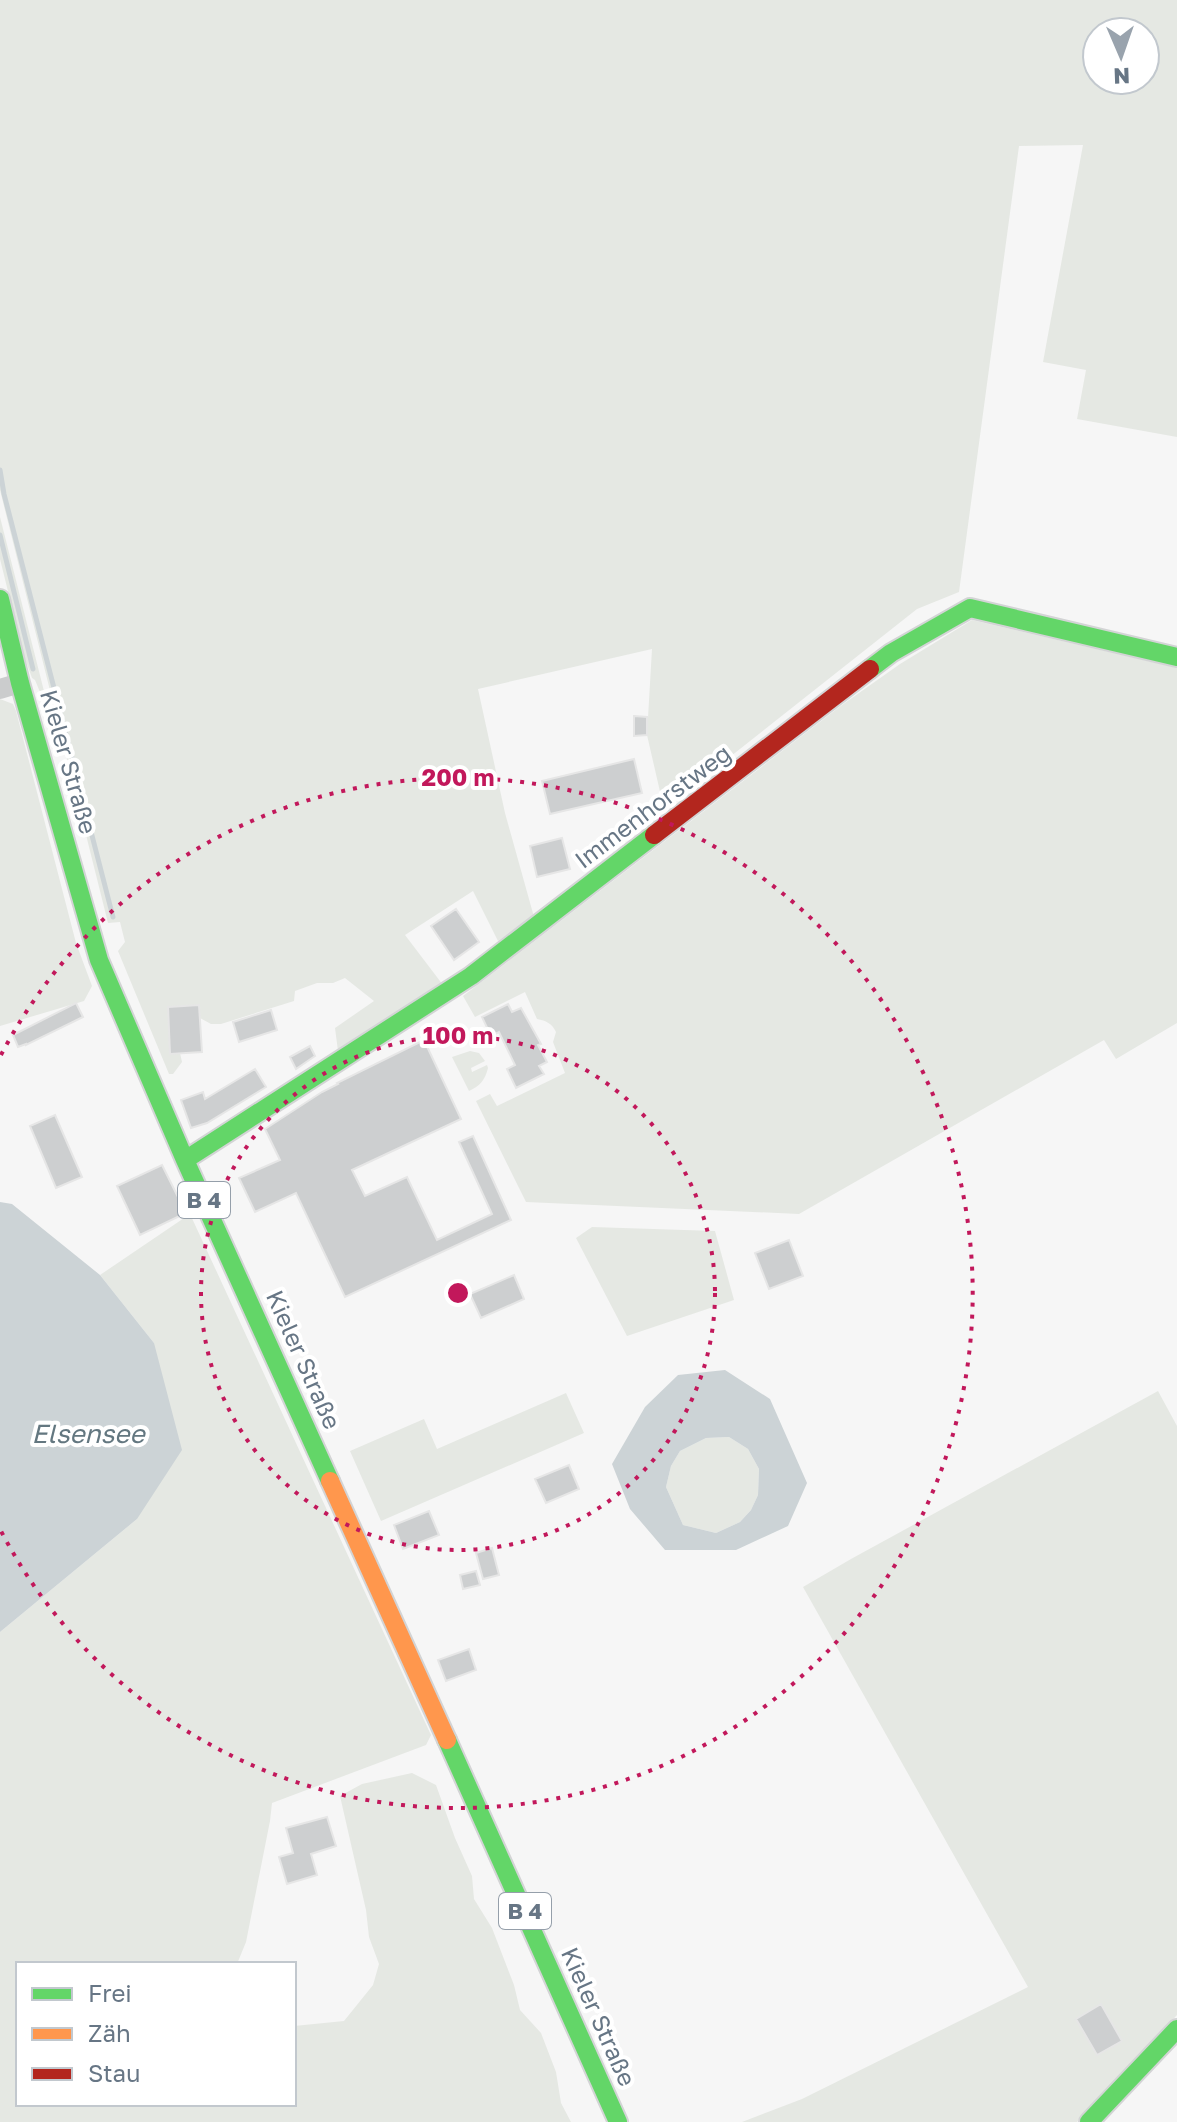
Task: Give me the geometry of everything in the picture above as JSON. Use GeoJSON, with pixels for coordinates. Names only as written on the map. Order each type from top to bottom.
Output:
{"type":"FeatureCollection","features":[{"type":"Feature","properties":{"kind":"main road","name":"Kieler Straße"},"geometry":{"type":"LineString","coordinates":[[0,599],[20,683],[99,960],[185,1160],[618,2122]]}},
{"type":"Feature","properties":{"kind":"main road","name":"Immenhorstweg"},"geometry":{"type":"LineString","coordinates":[[185,1160],[471,976],[891,653],[970,608],[1177,657]]}},
{"type":"Feature","properties":{"kind":"main road"},"geometry":{"type":"LineString","coordinates":[[1089,2122],[1177,2029]]}},
{"type":"Feature","properties":{"kind":"street"},"geometry":{"type":"LineString","coordinates":[[0,689],[20,683]]}},
{"type":"Feature","properties":{"kind":"shaded area"},"geometry":{"type":"Polygon","coordinates":[[[0,0],[1177,0],[1177,437],[1077,419],[1086,370],[1043,362],[1083,145],[1019,146],[959,592],[917,609],[664,809],[647,735],[652,649],[478,689],[505,813],[534,917],[498,941],[473,891],[405,935],[443,985],[338,1051],[335,1028],[374,1001],[345,978],[295,991],[294,1001],[221,1024],[211,1024],[200,1018],[199,1005],[168,1007],[170,1053],[180,1053],[182,1062],[173,1074],[169,1074],[118,951],[125,942],[120,922],[108,923],[0,490],[0,0]]]}},
{"type":"Feature","properties":{"kind":"shaded area"},"geometry":{"type":"Polygon","coordinates":[[[0,517],[48,707],[24,656],[0,559],[0,517]]]}},
{"type":"Feature","properties":{"kind":"shaded area"},"geometry":{"type":"Polygon","coordinates":[[[972,620],[1177,668],[1177,1023],[1116,1059],[1104,1040],[799,1214],[526,1202],[476,1101],[490,1094],[497,1106],[565,1073],[553,1042],[556,1032],[553,1026],[537,1019],[525,992],[475,1017],[463,996],[842,705],[900,664],[972,620]]]}},
{"type":"Feature","properties":{"kind":"shaded area"},"geometry":{"type":"Polygon","coordinates":[[[0,699],[13,704],[16,711],[76,943],[92,986],[84,1001],[0,1026],[0,699]]]}},
{"type":"Feature","properties":{"kind":"shaded area"},"geometry":{"type":"Polygon","coordinates":[[[470,1051],[479,1053],[485,1061],[471,1068],[472,1072],[487,1065],[488,1068],[482,1082],[469,1091],[452,1057],[470,1051]]]}},
{"type":"Feature","properties":{"kind":"shaded area"},"geometry":{"type":"Polygon","coordinates":[[[190,1214],[431,1735],[426,1745],[272,1803],[246,1942],[238,1962],[16,1962],[16,2106],[296,2106],[296,2026],[344,2021],[373,1985],[379,1964],[369,1937],[366,1910],[340,1796],[362,1784],[412,1773],[436,1785],[472,1876],[474,1899],[492,1928],[514,1985],[520,2010],[541,2033],[556,2072],[561,2103],[571,2122],[0,2122],[0,1632],[137,1519],[154,1343],[100,1275],[190,1214]]]}},
{"type":"Feature","properties":{"kind":"shaded area"},"geometry":{"type":"Polygon","coordinates":[[[592,1227],[715,1231],[734,1300],[627,1336],[576,1238],[592,1227]]]}},
{"type":"Feature","properties":{"kind":"shaded area"},"geometry":{"type":"Polygon","coordinates":[[[1158,1391],[1177,1426],[1177,2015],[1077,2122],[742,2122],[802,2099],[1028,1987],[803,1587],[1158,1391]]]}},
{"type":"Feature","properties":{"kind":"shaded area"},"geometry":{"type":"Polygon","coordinates":[[[566,1393],[584,1433],[381,1521],[350,1451],[424,1419],[437,1449],[566,1393]]]}},
{"type":"Feature","properties":{"kind":"shaded area"},"geometry":{"type":"Polygon","coordinates":[[[729,1437],[748,1449],[759,1469],[758,1495],[751,1510],[740,1522],[716,1533],[683,1525],[666,1487],[671,1466],[680,1451],[706,1438],[729,1437]]]}},
{"type":"Feature","properties":{"kind":"water","name":"Elsensee"},"geometry":{"type":"Polygon","coordinates":[[[0,1202],[12,1204],[100,1275],[154,1343],[182,1450],[137,1519],[0,1632],[0,1202]]]}},
{"type":"Feature","properties":{"kind":"water"},"geometry":{"type":"Polygon","coordinates":[[[725,1370],[770,1399],[807,1483],[788,1526],[736,1550],[665,1550],[630,1509],[612,1464],[645,1407],[678,1375],[725,1370]],[[729,1437],[706,1438],[680,1451],[671,1466],[666,1487],[683,1525],[716,1533],[740,1522],[751,1510],[758,1495],[759,1469],[748,1449],[729,1437]]]}},
{"type":"Feature","properties":{"kind":"building"},"geometry":{"type":"Polygon","coordinates":[[[634,716],[647,717],[647,735],[634,736],[634,716]]]}},
{"type":"Feature","properties":{"kind":"building"},"geometry":{"type":"Polygon","coordinates":[[[634,759],[642,793],[550,814],[542,781],[634,759]]]}},
{"type":"Feature","properties":{"kind":"building"},"geometry":{"type":"Polygon","coordinates":[[[562,838],[570,869],[537,877],[530,846],[562,838]]]}},
{"type":"Feature","properties":{"kind":"building"},"geometry":{"type":"Polygon","coordinates":[[[456,909],[479,942],[454,960],[431,926],[456,909]]]}},
{"type":"Feature","properties":{"kind":"building"},"geometry":{"type":"Polygon","coordinates":[[[76,1003],[83,1017],[18,1047],[13,1035],[76,1003]]]}},
{"type":"Feature","properties":{"kind":"building"},"geometry":{"type":"Polygon","coordinates":[[[508,1004],[512,1012],[521,1008],[541,1044],[538,1045],[547,1062],[539,1066],[544,1074],[516,1088],[507,1069],[515,1065],[499,1032],[491,1036],[482,1017],[508,1004]]]}},
{"type":"Feature","properties":{"kind":"building"},"geometry":{"type":"Polygon","coordinates":[[[199,1005],[202,1052],[170,1054],[168,1007],[199,1005]]]}},
{"type":"Feature","properties":{"kind":"building"},"geometry":{"type":"Polygon","coordinates":[[[271,1010],[277,1030],[239,1042],[233,1022],[271,1010]]]}},
{"type":"Feature","properties":{"kind":"building"},"geometry":{"type":"Polygon","coordinates":[[[424,1040],[461,1119],[352,1170],[365,1196],[407,1177],[437,1240],[492,1214],[459,1142],[473,1136],[511,1220],[345,1297],[296,1193],[255,1212],[239,1178],[280,1160],[265,1129],[337,1083],[424,1040]]]}},
{"type":"Feature","properties":{"kind":"building"},"geometry":{"type":"Polygon","coordinates":[[[310,1046],[315,1056],[296,1069],[290,1057],[310,1046]]]}},
{"type":"Feature","properties":{"kind":"building"},"geometry":{"type":"Polygon","coordinates":[[[255,1069],[266,1087],[207,1123],[191,1128],[181,1100],[203,1092],[205,1099],[255,1069]]]}},
{"type":"Feature","properties":{"kind":"building"},"geometry":{"type":"Polygon","coordinates":[[[55,1115],[82,1177],[56,1188],[30,1126],[55,1115]]]}},
{"type":"Feature","properties":{"kind":"building"},"geometry":{"type":"Polygon","coordinates":[[[162,1165],[186,1213],[140,1235],[117,1186],[162,1165]]]}},
{"type":"Feature","properties":{"kind":"building"},"geometry":{"type":"Polygon","coordinates":[[[789,1240],[803,1276],[769,1289],[755,1253],[789,1240]]]}},
{"type":"Feature","properties":{"kind":"building"},"geometry":{"type":"Polygon","coordinates":[[[514,1275],[524,1299],[481,1318],[470,1294],[514,1275]]]}},
{"type":"Feature","properties":{"kind":"building"},"geometry":{"type":"Polygon","coordinates":[[[569,1465],[579,1489],[546,1503],[535,1479],[569,1465]]]}},
{"type":"Feature","properties":{"kind":"building"},"geometry":{"type":"Polygon","coordinates":[[[429,1511],[439,1535],[403,1549],[394,1525],[429,1511]]]}},
{"type":"Feature","properties":{"kind":"building"},"geometry":{"type":"Polygon","coordinates":[[[492,1548],[499,1575],[483,1579],[476,1553],[492,1548]]]}},
{"type":"Feature","properties":{"kind":"building"},"geometry":{"type":"Polygon","coordinates":[[[476,1571],[480,1585],[463,1589],[460,1575],[476,1571]]]}},
{"type":"Feature","properties":{"kind":"building"},"geometry":{"type":"Polygon","coordinates":[[[469,1649],[476,1670],[446,1681],[438,1660],[469,1649]]]}},
{"type":"Feature","properties":{"kind":"building"},"geometry":{"type":"Polygon","coordinates":[[[327,1817],[336,1846],[311,1854],[317,1875],[287,1884],[279,1857],[293,1853],[286,1828],[327,1817]]]}},
{"type":"Feature","properties":{"kind":"building"},"geometry":{"type":"Polygon","coordinates":[[[1101,2004],[1122,2041],[1097,2055],[1076,2019],[1101,2004]]]}},
{"type":"Feature","properties":{"kind":"waterway"},"geometry":{"type":"LineString","coordinates":[[0,470],[113,917]]}},
{"type":"Feature","properties":{"kind":"waterway"},"geometry":{"type":"LineString","coordinates":[[0,535],[33,669]]}},
{"type":"Feature","properties":{"kind":"traffic: fast"},"geometry":{"type":"LineString","coordinates":[[0,599],[20,683],[99,960],[185,1160],[330,1481]]}},
{"type":"Feature","properties":{"kind":"traffic: fast"},"geometry":{"type":"LineString","coordinates":[[870,669],[891,653],[970,608],[1177,657]]}},
{"type":"Feature","properties":{"kind":"traffic: fast"},"geometry":{"type":"LineString","coordinates":[[185,1160],[471,976],[654,835]]}},
{"type":"Feature","properties":{"kind":"traffic: fast"},"geometry":{"type":"LineString","coordinates":[[447,1740],[618,2122]]}},
{"type":"Feature","properties":{"kind":"traffic: fast"},"geometry":{"type":"LineString","coordinates":[[1089,2122],[1177,2029]]}},
{"type":"Feature","properties":{"kind":"traffic: slow"},"geometry":{"type":"LineString","coordinates":[[330,1481],[447,1740]]}},
{"type":"Feature","properties":{"kind":"traffic: jam"},"geometry":{"type":"LineString","coordinates":[[654,835],[870,669]]}}]}
